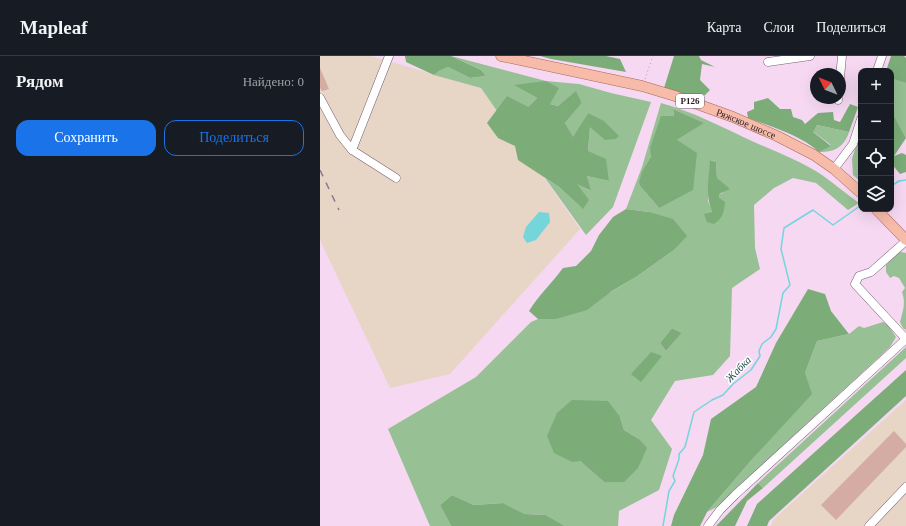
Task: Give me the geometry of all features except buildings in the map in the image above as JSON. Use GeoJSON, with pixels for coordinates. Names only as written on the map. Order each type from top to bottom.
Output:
{"type":"FeatureCollection","features":[{"type":"Feature","properties":{"kind":"main road","name":"Ряжское шоссе"},"geometry":{"type":"LineString","coordinates":[[501,56],[642,86],[718,111],[777,136],[814,155],[834,169],[858,190]]}},
{"type":"Feature","properties":{"kind":"main road"},"geometry":{"type":"LineString","coordinates":[[879,212],[906,240]]}},
{"type":"Feature","properties":{"kind":"street"},"geometry":{"type":"LineString","coordinates":[[352,150],[389,56]]}},
{"type":"Feature","properties":{"kind":"street"},"geometry":{"type":"LineString","coordinates":[[768,62],[810,56]]}},
{"type":"Feature","properties":{"kind":"street"},"geometry":{"type":"LineString","coordinates":[[841,68],[842,56]]}},
{"type":"Feature","properties":{"kind":"street"},"geometry":{"type":"LineString","coordinates":[[878,68],[882,56]]}},
{"type":"Feature","properties":{"kind":"street"},"geometry":{"type":"LineString","coordinates":[[320,98],[340,135],[352,150],[396,178]]}},
{"type":"Feature","properties":{"kind":"street"},"geometry":{"type":"LineString","coordinates":[[834,169],[852,144],[858,127]]}},
{"type":"Feature","properties":{"kind":"street"},"geometry":{"type":"LineString","coordinates":[[708,526],[720,510],[735,495],[906,339],[855,284],[859,276],[871,272],[906,240]]}},
{"type":"Feature","properties":{"kind":"street"},"geometry":{"type":"LineString","coordinates":[[869,526],[906,487]]}},
{"type":"Feature","properties":{"kind":"path"},"geometry":{"type":"LineString","coordinates":[[642,86],[654,56]]}},
{"type":"Feature","properties":{"kind":"shaded area"},"geometry":{"type":"Polygon","coordinates":[[[320,56],[371,56],[481,88],[580,229],[450,374],[390,388],[320,240],[320,56]]]}},
{"type":"Feature","properties":{"kind":"shaded area"},"geometry":{"type":"Polygon","coordinates":[[[405,56],[451,56],[481,70],[486,76],[470,78],[448,67],[434,75],[406,62],[405,56]]]}},
{"type":"Feature","properties":{"kind":"shaded area"},"geometry":{"type":"Polygon","coordinates":[[[451,56],[546,81],[579,84],[651,102],[613,207],[586,235],[545,178],[559,187],[582,208],[576,183],[590,191],[587,176],[609,181],[588,151],[590,127],[588,113],[573,138],[565,123],[582,103],[576,92],[558,106],[550,104],[514,85],[537,98],[528,107],[497,111],[481,88],[434,75],[448,67],[470,78],[486,76],[481,70],[451,56]]]}},
{"type":"Feature","properties":{"kind":"shaded area"},"geometry":{"type":"Polygon","coordinates":[[[540,56],[606,56],[620,59],[626,72],[551,59],[540,56]]]}},
{"type":"Feature","properties":{"kind":"shaded area"},"geometry":{"type":"Polygon","coordinates":[[[674,56],[699,56],[701,60],[715,67],[702,64],[700,80],[710,90],[701,99],[695,99],[664,88],[674,56]]]}},
{"type":"Feature","properties":{"kind":"shaded area"},"geometry":{"type":"Polygon","coordinates":[[[891,56],[904,56],[906,58],[906,83],[894,79],[894,68],[887,68],[891,56]]]}},
{"type":"Feature","properties":{"kind":"shaded area"},"geometry":{"type":"Polygon","coordinates":[[[894,78],[906,83],[906,138],[894,116],[894,78]]]}},
{"type":"Feature","properties":{"kind":"shaded area"},"geometry":{"type":"Polygon","coordinates":[[[546,81],[559,88],[550,104],[558,106],[576,91],[582,103],[565,123],[573,137],[588,113],[604,121],[619,136],[615,139],[605,140],[590,127],[588,151],[606,159],[609,181],[587,176],[591,191],[577,184],[589,200],[583,209],[559,187],[518,160],[515,146],[498,138],[487,123],[507,96],[528,107],[537,98],[514,85],[546,81]]]}},
{"type":"Feature","properties":{"kind":"shaded area"},"geometry":{"type":"Polygon","coordinates":[[[768,98],[780,109],[791,109],[793,117],[802,120],[805,124],[818,113],[833,112],[834,120],[840,122],[850,104],[858,107],[849,132],[817,125],[813,132],[831,146],[819,152],[795,136],[748,118],[747,112],[754,109],[754,102],[768,98]]]}},
{"type":"Feature","properties":{"kind":"shaded area"},"geometry":{"type":"Polygon","coordinates":[[[661,103],[697,116],[797,161],[822,175],[858,202],[848,210],[816,183],[793,178],[774,188],[754,205],[755,248],[760,269],[732,288],[730,356],[713,375],[675,381],[651,420],[672,449],[659,490],[619,511],[618,526],[565,526],[546,515],[525,514],[503,503],[474,505],[452,495],[440,505],[451,526],[430,526],[388,429],[476,377],[531,322],[538,319],[556,319],[609,293],[636,277],[674,250],[686,236],[649,212],[626,209],[642,167],[661,103]],[[673,109],[674,116],[653,151],[640,180],[640,186],[659,208],[677,140],[703,123],[673,109]],[[711,160],[708,201],[712,212],[719,198],[719,194],[723,193],[717,178],[716,162],[711,160]],[[672,328],[660,343],[666,351],[682,333],[672,328]],[[620,417],[580,461],[604,482],[639,439],[624,430],[620,417]]]}},
{"type":"Feature","properties":{"kind":"shaded area"},"geometry":{"type":"Polygon","coordinates":[[[673,109],[704,123],[677,140],[697,153],[693,190],[659,208],[640,186],[639,182],[642,172],[651,156],[650,148],[661,116],[674,116],[673,109]]]}},
{"type":"Feature","properties":{"kind":"shaded area"},"geometry":{"type":"Polygon","coordinates":[[[894,116],[906,138],[894,156],[894,116]]]}},
{"type":"Feature","properties":{"kind":"shaded area"},"geometry":{"type":"Polygon","coordinates":[[[817,125],[849,132],[842,145],[838,148],[830,151],[819,152],[831,145],[812,131],[817,125]]]}},
{"type":"Feature","properties":{"kind":"shaded area"},"geometry":{"type":"Polygon","coordinates":[[[858,140],[858,179],[853,175],[852,159],[858,140]]]}},
{"type":"Feature","properties":{"kind":"shaded area"},"geometry":{"type":"Polygon","coordinates":[[[902,153],[906,155],[906,172],[900,174],[894,167],[894,156],[902,153]]]}},
{"type":"Feature","properties":{"kind":"shaded area"},"geometry":{"type":"Polygon","coordinates":[[[710,160],[716,162],[717,178],[730,189],[719,194],[719,198],[725,202],[724,209],[721,217],[714,224],[707,222],[704,214],[712,212],[708,192],[710,160]]]}},
{"type":"Feature","properties":{"kind":"shaded area"},"geometry":{"type":"Polygon","coordinates":[[[626,209],[649,212],[673,219],[687,236],[674,250],[636,277],[612,291],[587,310],[556,319],[538,319],[529,311],[537,300],[563,268],[576,266],[591,251],[599,235],[613,217],[626,209]]]}},
{"type":"Feature","properties":{"kind":"shaded area"},"geometry":{"type":"Polygon","coordinates":[[[539,212],[549,213],[550,222],[536,240],[527,243],[523,237],[526,227],[539,212]]]}},
{"type":"Feature","properties":{"kind":"shaded area"},"geometry":{"type":"Polygon","coordinates":[[[901,252],[906,253],[906,330],[900,322],[904,303],[902,292],[905,288],[899,278],[894,276],[890,278],[886,272],[886,265],[896,254],[901,252]]]}},
{"type":"Feature","properties":{"kind":"shaded area"},"geometry":{"type":"Polygon","coordinates":[[[808,289],[825,294],[831,311],[849,334],[817,341],[805,373],[812,394],[755,456],[707,512],[700,526],[671,526],[674,515],[703,455],[711,419],[756,387],[776,343],[808,289]]]}},
{"type":"Feature","properties":{"kind":"shaded area"},"geometry":{"type":"Polygon","coordinates":[[[883,322],[887,324],[896,337],[890,347],[715,508],[707,512],[755,456],[805,373],[817,341],[849,334],[859,326],[864,328],[883,322]]]}},
{"type":"Feature","properties":{"kind":"shaded area"},"geometry":{"type":"Polygon","coordinates":[[[672,328],[682,333],[666,351],[660,343],[672,328]]]}},
{"type":"Feature","properties":{"kind":"shaded area"},"geometry":{"type":"Polygon","coordinates":[[[906,347],[906,358],[763,488],[758,483],[906,347]]]}},
{"type":"Feature","properties":{"kind":"shaded area"},"geometry":{"type":"Polygon","coordinates":[[[651,352],[662,356],[641,382],[631,374],[651,352]]]}},
{"type":"Feature","properties":{"kind":"shaded area"},"geometry":{"type":"Polygon","coordinates":[[[906,370],[906,396],[769,521],[767,526],[747,526],[757,504],[906,370]]]}},
{"type":"Feature","properties":{"kind":"shaded area"},"geometry":{"type":"Polygon","coordinates":[[[572,400],[608,401],[620,417],[624,430],[639,439],[647,448],[638,468],[624,482],[604,482],[580,461],[572,462],[554,453],[547,436],[557,413],[572,400]]]}},
{"type":"Feature","properties":{"kind":"shaded area"},"geometry":{"type":"Polygon","coordinates":[[[906,400],[906,526],[771,526],[773,520],[906,400]]]}},
{"type":"Feature","properties":{"kind":"shaded area"},"geometry":{"type":"Polygon","coordinates":[[[758,483],[763,488],[747,501],[735,526],[716,526],[758,483]]]}},
{"type":"Feature","properties":{"kind":"shaded area"},"geometry":{"type":"Polygon","coordinates":[[[452,495],[474,505],[503,503],[525,514],[546,515],[565,526],[451,526],[440,505],[452,495]]]}},
{"type":"Feature","properties":{"kind":"waterway","name":"Жабка"},"geometry":{"type":"LineString","coordinates":[[894,184],[899,181],[906,180]]}},
{"type":"Feature","properties":{"kind":"waterway","name":"Жабка"},"geometry":{"type":"LineString","coordinates":[[663,526],[669,491],[675,481],[673,476],[679,459],[679,454],[685,447],[694,412],[712,400],[723,395],[733,384],[751,370],[760,356],[759,351],[762,344],[771,337],[776,329],[783,293],[790,285],[781,249],[784,228],[813,210],[833,225],[858,207]]}},
{"type":"Feature","properties":{"kind":"railway"},"geometry":{"type":"LineString","coordinates":[[320,170],[339,210]]}}]}
